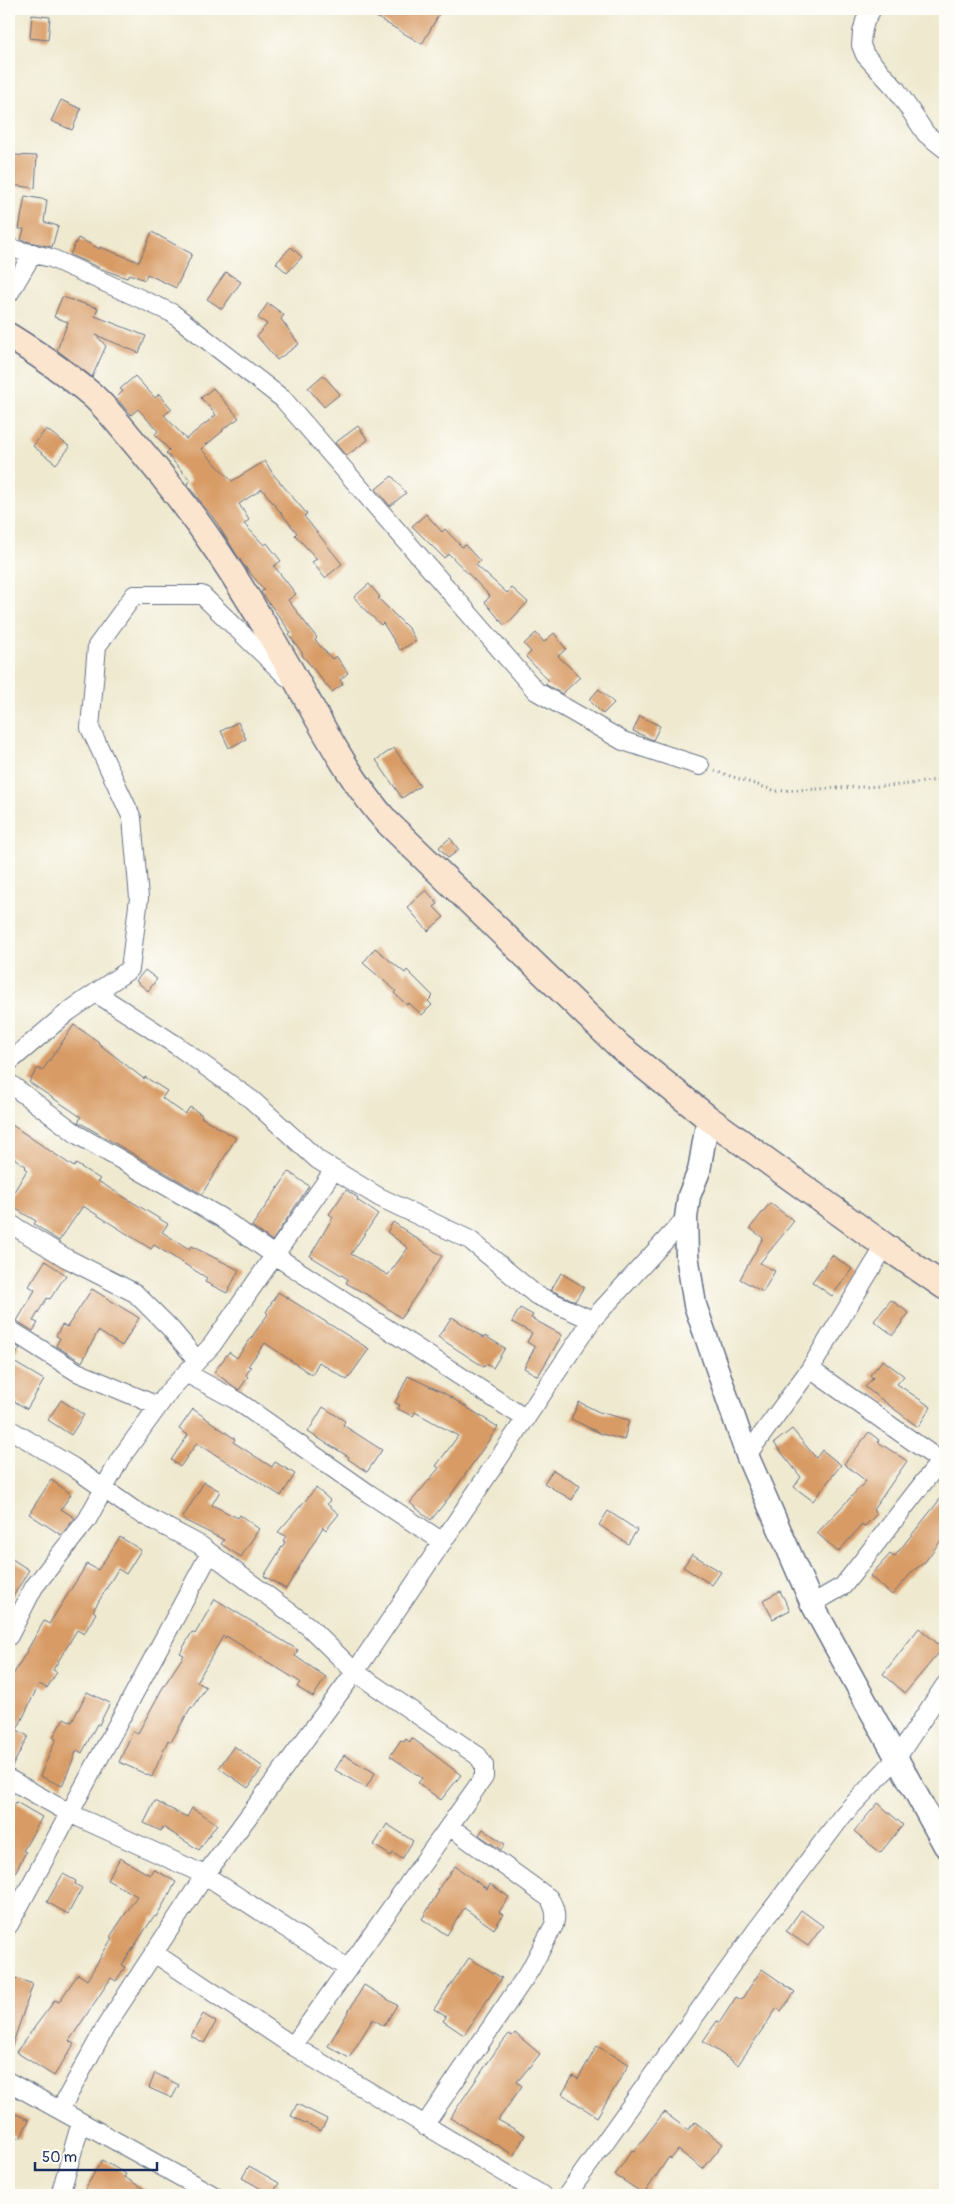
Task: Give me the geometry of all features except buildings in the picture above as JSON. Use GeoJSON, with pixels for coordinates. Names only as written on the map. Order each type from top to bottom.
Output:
{"type":"FeatureCollection","features":[{"type":"Feature","properties":{"kind":"main road"},"geometry":{"type":"LineString","coordinates":[[9,336],[54,364],[94,396],[165,478],[203,528],[246,593],[367,799],[387,822],[620,1047],[708,1118],[945,1287]]}},
{"type":"Feature","properties":{"kind":"street"},"geometry":{"type":"LineString","coordinates":[[872,9],[865,21],[862,33],[861,45],[865,55],[896,89],[926,134],[945,149]]}},
{"type":"Feature","properties":{"kind":"street"},"geometry":{"type":"LineString","coordinates":[[9,248],[51,258],[172,313],[283,399],[536,691],[623,741],[700,766]]}},
{"type":"Feature","properties":{"kind":"street"},"geometry":{"type":"LineString","coordinates":[[9,294],[32,253]]}},
{"type":"Feature","properties":{"kind":"street"},"geometry":{"type":"LineString","coordinates":[[9,1062],[68,1012],[130,969],[139,898],[132,818],[90,728],[97,646],[134,595],[202,595],[305,695]]}},
{"type":"Feature","properties":{"kind":"street"},"geometry":{"type":"LineString","coordinates":[[96,993],[176,1045],[252,1100],[318,1160],[379,1197],[470,1240],[536,1295],[592,1320]]}},
{"type":"Feature","properties":{"kind":"street"},"geometry":{"type":"LineString","coordinates":[[9,1083],[78,1135],[220,1216],[274,1255],[526,1419]]}},
{"type":"Feature","properties":{"kind":"street"},"geometry":{"type":"LineString","coordinates":[[708,1118],[699,1171],[689,1196],[686,1218],[687,1255],[695,1305],[747,1455],[812,1604],[896,1760],[945,1846]]}},
{"type":"Feature","properties":{"kind":"street"},"geometry":{"type":"LineString","coordinates":[[9,1636],[15,1608],[87,1520],[120,1459],[158,1406],[212,1345],[334,1170]]}},
{"type":"Feature","properties":{"kind":"street"},"geometry":{"type":"LineString","coordinates":[[60,2110],[106,2026],[205,1875],[356,1672],[592,1320],[686,1218]]}},
{"type":"Feature","properties":{"kind":"street"},"geometry":{"type":"LineString","coordinates":[[9,1223],[66,1258],[135,1294],[170,1328],[192,1367],[368,1494],[443,1542]]}},
{"type":"Feature","properties":{"kind":"street"},"geometry":{"type":"LineString","coordinates":[[747,1455],[810,1369],[885,1246]]}},
{"type":"Feature","properties":{"kind":"street"},"geometry":{"type":"LineString","coordinates":[[9,1329],[77,1372],[158,1406]]}},
{"type":"Feature","properties":{"kind":"street"},"geometry":{"type":"LineString","coordinates":[[810,1369],[943,1462],[843,1586],[812,1604]]}},
{"type":"Feature","properties":{"kind":"street"},"geometry":{"type":"LineString","coordinates":[[9,1429],[104,1488],[134,1510],[200,1545],[308,1626],[356,1672],[481,1760],[484,1765],[484,1777],[293,2046]]}},
{"type":"Feature","properties":{"kind":"street"},"geometry":{"type":"LineString","coordinates":[[9,1925],[210,1553]]}},
{"type":"Feature","properties":{"kind":"street"},"geometry":{"type":"LineString","coordinates":[[567,2195],[743,1948],[837,1822],[896,1760],[945,1685]]}},
{"type":"Feature","properties":{"kind":"street"},"geometry":{"type":"LineString","coordinates":[[9,1779],[69,1812],[205,1875],[347,1968]]}},
{"type":"Feature","properties":{"kind":"street"},"geometry":{"type":"LineString","coordinates":[[424,2126],[530,1970],[556,1918],[556,1910],[549,1898],[449,1826]]}},
{"type":"Feature","properties":{"kind":"street"},"geometry":{"type":"LineString","coordinates":[[154,1953],[293,2046],[542,2195]]}},
{"type":"Feature","properties":{"kind":"street"},"geometry":{"type":"LineString","coordinates":[[9,2082],[81,2122],[195,2191],[213,2195]]}},
{"type":"Feature","properties":{"kind":"street"},"geometry":{"type":"LineString","coordinates":[[60,2195],[81,2122]]}},
{"type":"Feature","properties":{"kind":"path"},"geometry":{"type":"LineString","coordinates":[[700,766],[776,790],[902,785],[945,778]]}}]}
